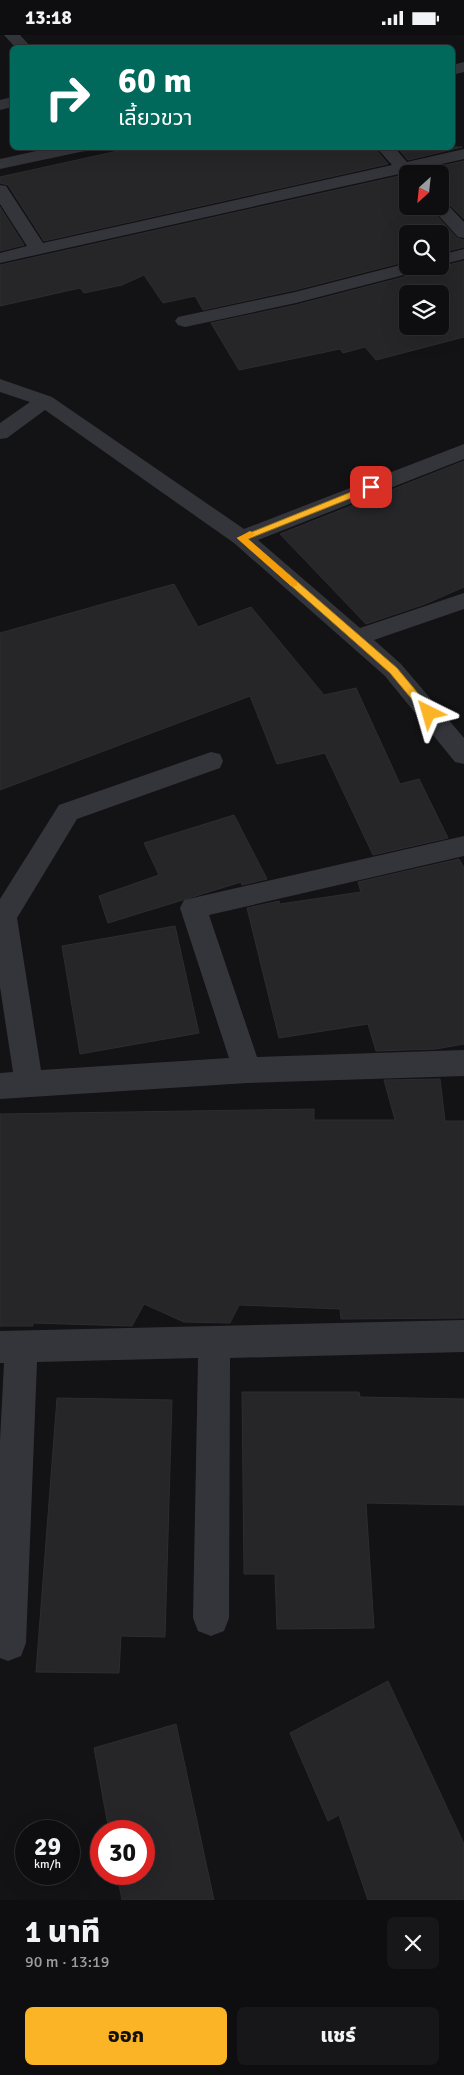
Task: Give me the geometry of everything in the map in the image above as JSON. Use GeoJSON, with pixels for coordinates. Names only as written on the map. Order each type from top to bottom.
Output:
{"type":"FeatureCollection","features":[{"type":"Feature","properties":{"kind":"street"},"geometry":{"type":"LineString","coordinates":[[12,35],[21,45]]}},
{"type":"Feature","properties":{"kind":"street"},"geometry":{"type":"LineString","coordinates":[[0,164],[66,150]]}},
{"type":"Feature","properties":{"kind":"street"},"geometry":{"type":"LineString","coordinates":[[387,150],[400,165]]}},
{"type":"Feature","properties":{"kind":"street"},"geometry":{"type":"LineString","coordinates":[[426,165],[464,154]]}},
{"type":"Feature","properties":{"kind":"street"},"geometry":{"type":"LineString","coordinates":[[0,258],[399,172]]}},
{"type":"Feature","properties":{"kind":"street"},"geometry":{"type":"LineString","coordinates":[[0,191],[38,249]]}},
{"type":"Feature","properties":{"kind":"street"},"geometry":{"type":"LineString","coordinates":[[447,215],[464,233]]}},
{"type":"Feature","properties":{"kind":"street"},"geometry":{"type":"LineString","coordinates":[[449,258],[464,254]]}},
{"type":"Feature","properties":{"kind":"street"},"geometry":{"type":"LineString","coordinates":[[185,321],[296,297],[399,271]]}},
{"type":"Feature","properties":{"kind":"street"},"geometry":{"type":"LineString","coordinates":[[0,385],[45,401],[242,538],[393,670],[464,755]]}},
{"type":"Feature","properties":{"kind":"street"},"geometry":{"type":"LineString","coordinates":[[0,433],[45,401]]}},
{"type":"Feature","properties":{"kind":"street"},"geometry":{"type":"LineString","coordinates":[[242,538],[464,451]]}},
{"type":"Feature","properties":{"kind":"street"},"geometry":{"type":"LineString","coordinates":[[356,638],[464,601]]}},
{"type":"Feature","properties":{"kind":"street"},"geometry":{"type":"LineString","coordinates":[[29,1084],[1,917],[68,812],[211,761]]}},
{"type":"Feature","properties":{"kind":"street"},"geometry":{"type":"LineString","coordinates":[[248,1070],[193,908],[464,846]]}},
{"type":"Feature","properties":{"kind":"street"},"geometry":{"type":"LineString","coordinates":[[0,1086],[248,1070],[464,1063]]}},
{"type":"Feature","properties":{"kind":"street"},"geometry":{"type":"LineString","coordinates":[[8,1643],[10,1347],[464,1336]]}},
{"type":"Feature","properties":{"kind":"street"},"geometry":{"type":"LineString","coordinates":[[211,1618],[214,1342]]}},
{"type":"Feature","properties":{"kind":"building"},"geometry":{"type":"Polygon","coordinates":[[[122,150],[376,150],[388,164],[44,241],[8,185],[0,183],[0,177],[122,150]]]}},
{"type":"Feature","properties":{"kind":"building"},"geometry":{"type":"Polygon","coordinates":[[[400,150],[450,150],[408,160],[400,150]]]}},
{"type":"Feature","properties":{"kind":"building"},"geometry":{"type":"Polygon","coordinates":[[[464,161],[464,219],[449,204],[449,165],[446,165],[464,161]]]}},
{"type":"Feature","properties":{"kind":"building"},"geometry":{"type":"Polygon","coordinates":[[[399,176],[399,215],[436,215],[445,225],[399,225],[399,263],[295,290],[203,310],[195,296],[163,303],[144,275],[122,285],[84,293],[80,288],[0,306],[0,265],[399,176]]]}},
{"type":"Feature","properties":{"kind":"building"},"geometry":{"type":"Polygon","coordinates":[[[0,207],[24,245],[0,251],[0,207]]]}},
{"type":"Feature","properties":{"kind":"building"},"geometry":{"type":"Polygon","coordinates":[[[449,229],[457,238],[464,240],[464,247],[449,251],[449,229]]]}},
{"type":"Feature","properties":{"kind":"building"},"geometry":{"type":"Polygon","coordinates":[[[464,261],[464,337],[376,360],[365,347],[343,353],[340,349],[239,370],[211,323],[296,305],[411,275],[449,275],[449,265],[464,261]]]}},
{"type":"Feature","properties":{"kind":"building"},"geometry":{"type":"Polygon","coordinates":[[[464,461],[464,587],[425,604],[366,624],[280,534],[464,461]]]}},
{"type":"Feature","properties":{"kind":"building"},"geometry":{"type":"Polygon","coordinates":[[[174,584],[198,627],[251,607],[324,695],[356,688],[400,784],[419,779],[448,838],[373,855],[325,753],[277,764],[250,696],[0,790],[0,633],[174,584]]]}},
{"type":"Feature","properties":{"kind":"building"},"geometry":{"type":"Polygon","coordinates":[[[234,815],[267,879],[242,885],[241,882],[108,923],[99,896],[159,875],[144,843],[234,815]]]}},
{"type":"Feature","properties":{"kind":"building"},"geometry":{"type":"Polygon","coordinates":[[[459,859],[464,868],[464,1044],[436,1049],[376,1051],[368,1024],[279,1038],[247,908],[279,901],[280,904],[361,892],[358,882],[459,859]]]}},
{"type":"Feature","properties":{"kind":"building"},"geometry":{"type":"Polygon","coordinates":[[[175,926],[199,1033],[80,1054],[62,946],[175,926]]]}},
{"type":"Feature","properties":{"kind":"building"},"geometry":{"type":"Polygon","coordinates":[[[440,1079],[445,1121],[464,1121],[464,1318],[341,1319],[340,1309],[239,1305],[230,1323],[184,1322],[144,1304],[132,1326],[33,1323],[33,1326],[0,1326],[0,1114],[314,1109],[314,1120],[395,1120],[384,1080],[440,1079]]]}},
{"type":"Feature","properties":{"kind":"building"},"geometry":{"type":"Polygon","coordinates":[[[242,1392],[359,1392],[360,1397],[464,1399],[464,1505],[366,1503],[374,1628],[277,1629],[275,1574],[244,1574],[242,1392]]]}},
{"type":"Feature","properties":{"kind":"building"},"geometry":{"type":"Polygon","coordinates":[[[57,1398],[172,1400],[165,1637],[121,1636],[119,1673],[36,1672],[57,1398]]]}},
{"type":"Feature","properties":{"kind":"building"},"geometry":{"type":"Polygon","coordinates":[[[388,1681],[464,1844],[464,1900],[368,1900],[339,1815],[328,1821],[290,1733],[388,1681]]]}},
{"type":"Feature","properties":{"kind":"building"},"geometry":{"type":"Polygon","coordinates":[[[176,1724],[214,1900],[122,1900],[119,1885],[155,1885],[155,1820],[107,1820],[94,1748],[176,1724]]]}},
{"type":"Feature","properties":{"kind":"slow traffic"},"geometry":{"type":"LineString","coordinates":[[250,534],[242,538],[294,584]]}},
{"type":"Feature","properties":{"kind":"route"},"geometry":{"type":"LineString","coordinates":[[371,487],[242,538],[393,670],[429,713]]}}]}
